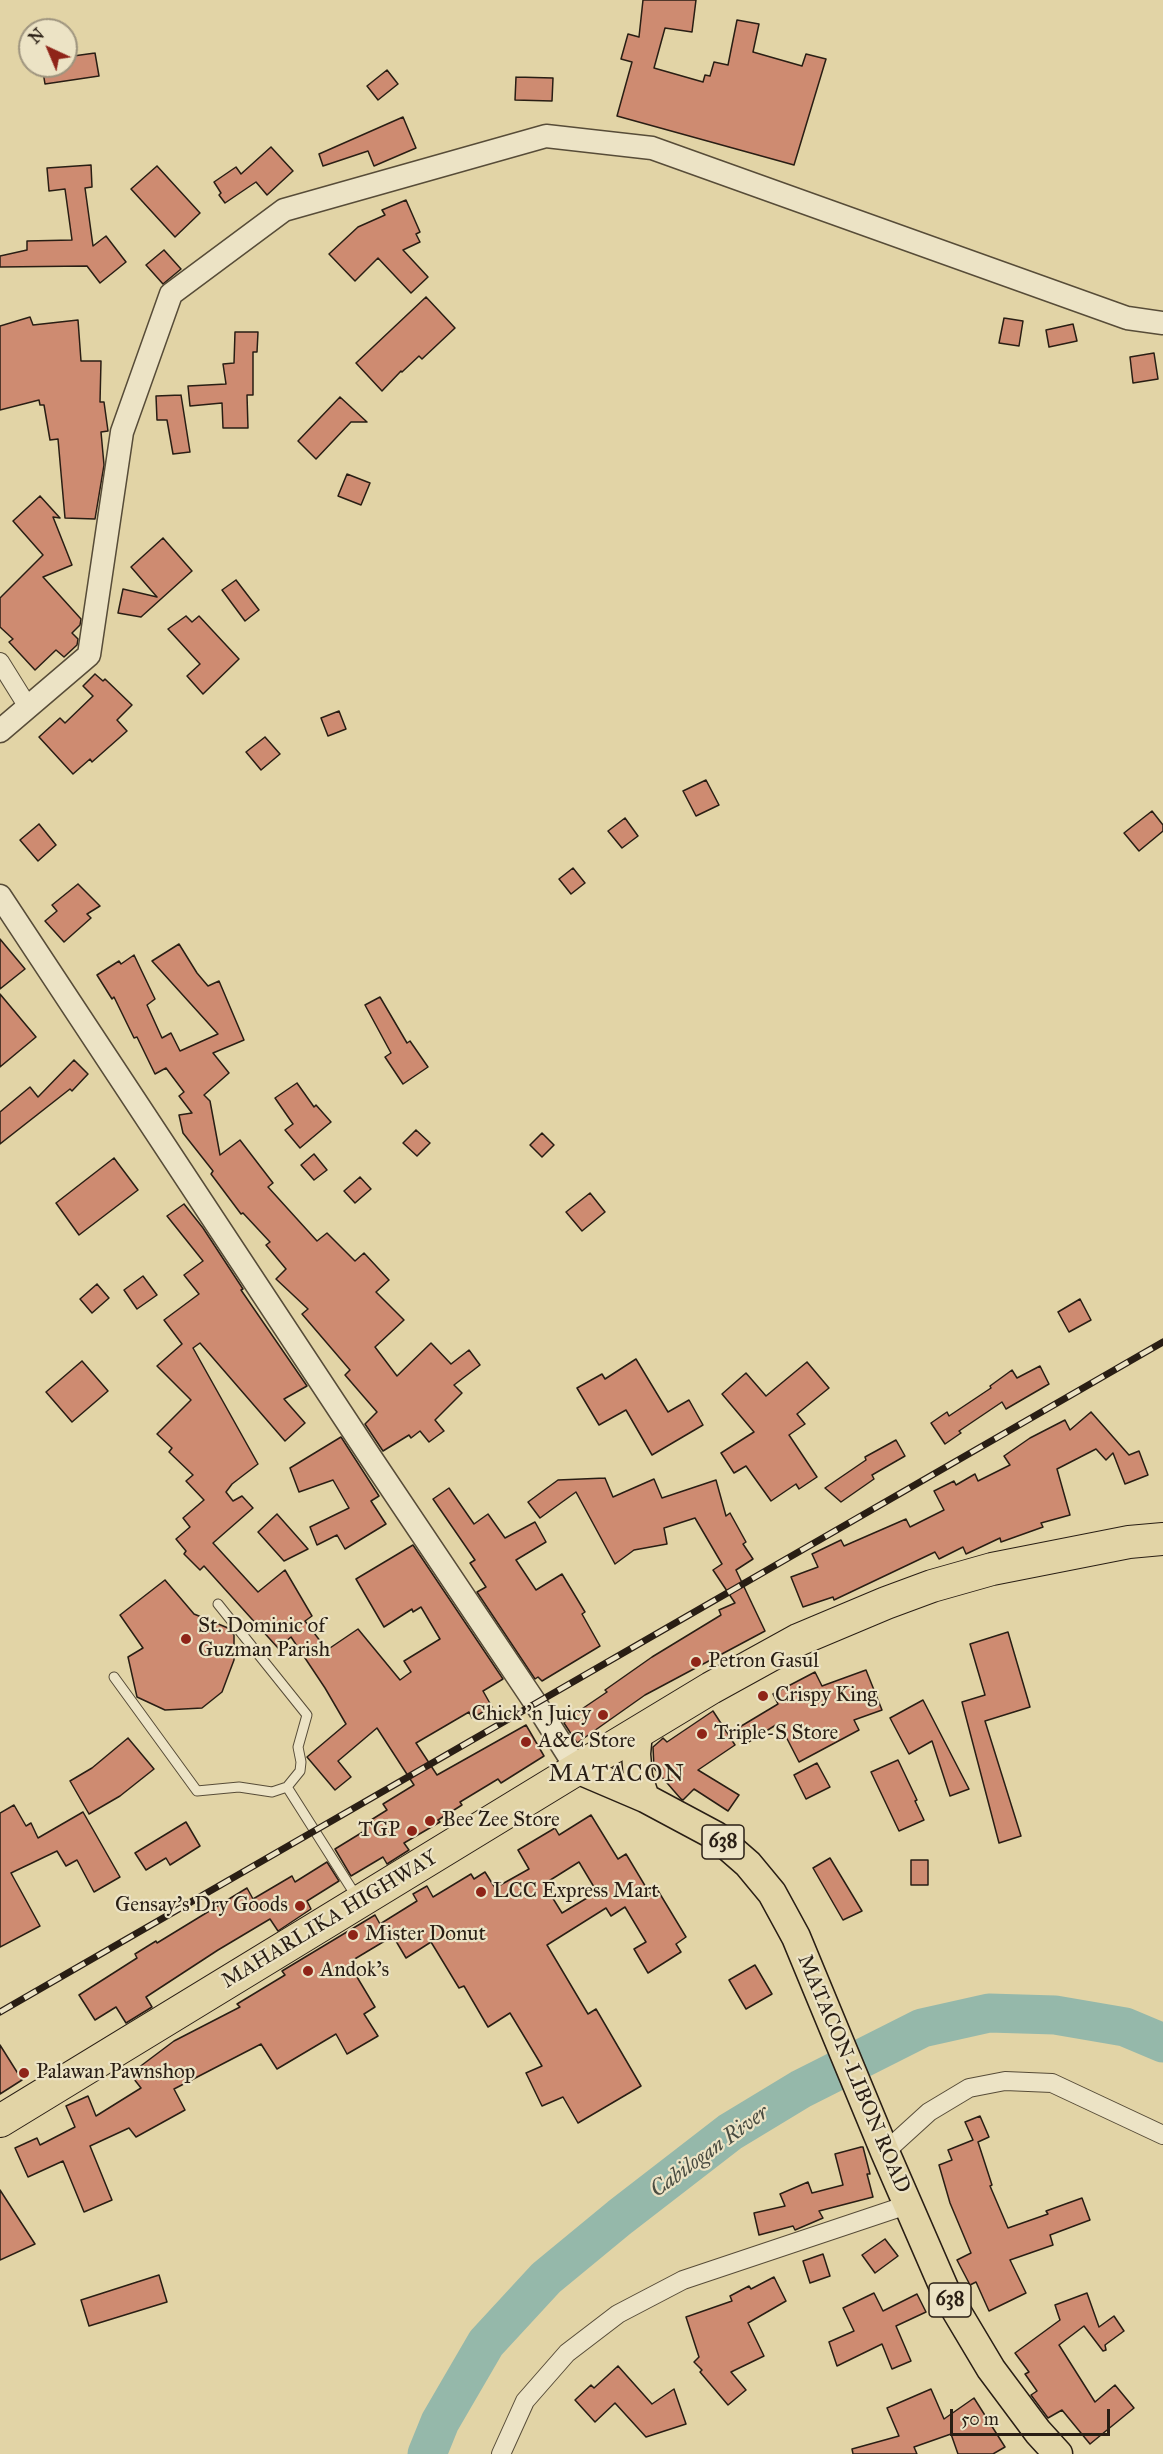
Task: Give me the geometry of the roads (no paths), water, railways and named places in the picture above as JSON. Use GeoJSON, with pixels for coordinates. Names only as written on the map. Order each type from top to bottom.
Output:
{"type":"FeatureCollection","features":[{"type":"Feature","properties":{"kind":"highway","name":"MAHARLIKA HIGHWAY"},"geometry":{"type":"LineString","coordinates":[[0,2121],[760,1659],[824,1628],[932,1586],[992,1569],[1129,1542],[1163,1539]]}},
{"type":"Feature","properties":{"kind":"main road"},"geometry":{"type":"LineString","coordinates":[[638,1732],[636,1754],[638,1777],[645,1798]]}},
{"type":"Feature","properties":{"kind":"main road","name":"MATACON-LIBON ROAD"},"geometry":{"type":"LineString","coordinates":[[577,1769],[645,1798],[716,1836],[748,1864],[778,1903],[813,1976],[907,2205],[948,2297],[973,2342],[1013,2399],[1058,2454]]}},
{"type":"Feature","properties":{"kind":"street"},"geometry":{"type":"LineString","coordinates":[[0,731],[89,655],[122,432],[171,294],[284,210],[546,136],[652,148],[1127,318],[1163,323]]}},
{"type":"Feature","properties":{"kind":"street"},"geometry":{"type":"LineString","coordinates":[[0,662],[28,707]]}},
{"type":"Feature","properties":{"kind":"street"},"geometry":{"type":"LineString","coordinates":[[0,896],[577,1769]]}},
{"type":"Feature","properties":{"kind":"street"},"geometry":{"type":"LineString","coordinates":[[880,2140],[969,2088],[1005,2081],[1052,2083],[1163,2135]]}},
{"type":"Feature","properties":{"kind":"street"},"geometry":{"type":"LineString","coordinates":[[501,2454],[525,2401],[567,2353],[618,2314],[683,2280],[907,2205]]}},
{"type":"Feature","properties":{"kind":"lane"},"geometry":{"type":"LineString","coordinates":[[114,1677],[197,1791],[239,1787],[272,1792],[287,1787],[296,1779],[300,1771],[298,1747],[307,1715],[218,1604]]}},
{"type":"Feature","properties":{"kind":"lane"},"geometry":{"type":"LineString","coordinates":[[287,1787],[359,1901]]}},
{"type":"Feature","properties":{"kind":"waterway","name":"Cabilogan River"},"geometry":{"type":"LineString","coordinates":[[427,2454],[440,2422],[486,2343],[546,2278],[730,2132],[801,2089],[922,2028],[989,2013],[1055,2015],[1125,2027],[1163,2043]]}},
{"type":"Feature","properties":{"kind":"railway"},"geometry":{"type":"LineString","coordinates":[[0,2012],[1163,1342]]}},
{"type":"Feature","properties":{"kind":"place","name":"St. Dominic of Guzman Parish"},"geometry":{"type":"Point","coordinates":[186,1639]}},
{"type":"Feature","properties":{"kind":"place","name":"Petron Gasul"},"geometry":{"type":"Point","coordinates":[696,1662]}},
{"type":"Feature","properties":{"kind":"place","name":"Crispy King"},"geometry":{"type":"Point","coordinates":[763,1696]}},
{"type":"Feature","properties":{"kind":"place","name":"Chick 'n Juicy"},"geometry":{"type":"Point","coordinates":[603,1715]}},
{"type":"Feature","properties":{"kind":"place","name":"Triple-S Store"},"geometry":{"type":"Point","coordinates":[702,1734]}},
{"type":"Feature","properties":{"kind":"place","name":"A&C Store"},"geometry":{"type":"Point","coordinates":[526,1742]}},
{"type":"Feature","properties":{"kind":"place","name":"Bee Zee Store"},"geometry":{"type":"Point","coordinates":[430,1821]}},
{"type":"Feature","properties":{"kind":"place","name":"TGP"},"geometry":{"type":"Point","coordinates":[412,1831]}},
{"type":"Feature","properties":{"kind":"place","name":"LCC Express Mart"},"geometry":{"type":"Point","coordinates":[481,1892]}},
{"type":"Feature","properties":{"kind":"place","name":"Gensay's Dry Goods"},"geometry":{"type":"Point","coordinates":[300,1906]}},
{"type":"Feature","properties":{"kind":"place","name":"Mister Donut"},"geometry":{"type":"Point","coordinates":[353,1935]}},
{"type":"Feature","properties":{"kind":"place","name":"Andok's"},"geometry":{"type":"Point","coordinates":[308,1971]}},
{"type":"Feature","properties":{"kind":"place","name":"Palawan Pawnshop"},"geometry":{"type":"Point","coordinates":[24,2073]}},
{"type":"Feature","properties":{"kind":"district","name":"MATACON"},"geometry":{"type":"Point","coordinates":[617,1775]}}]}
